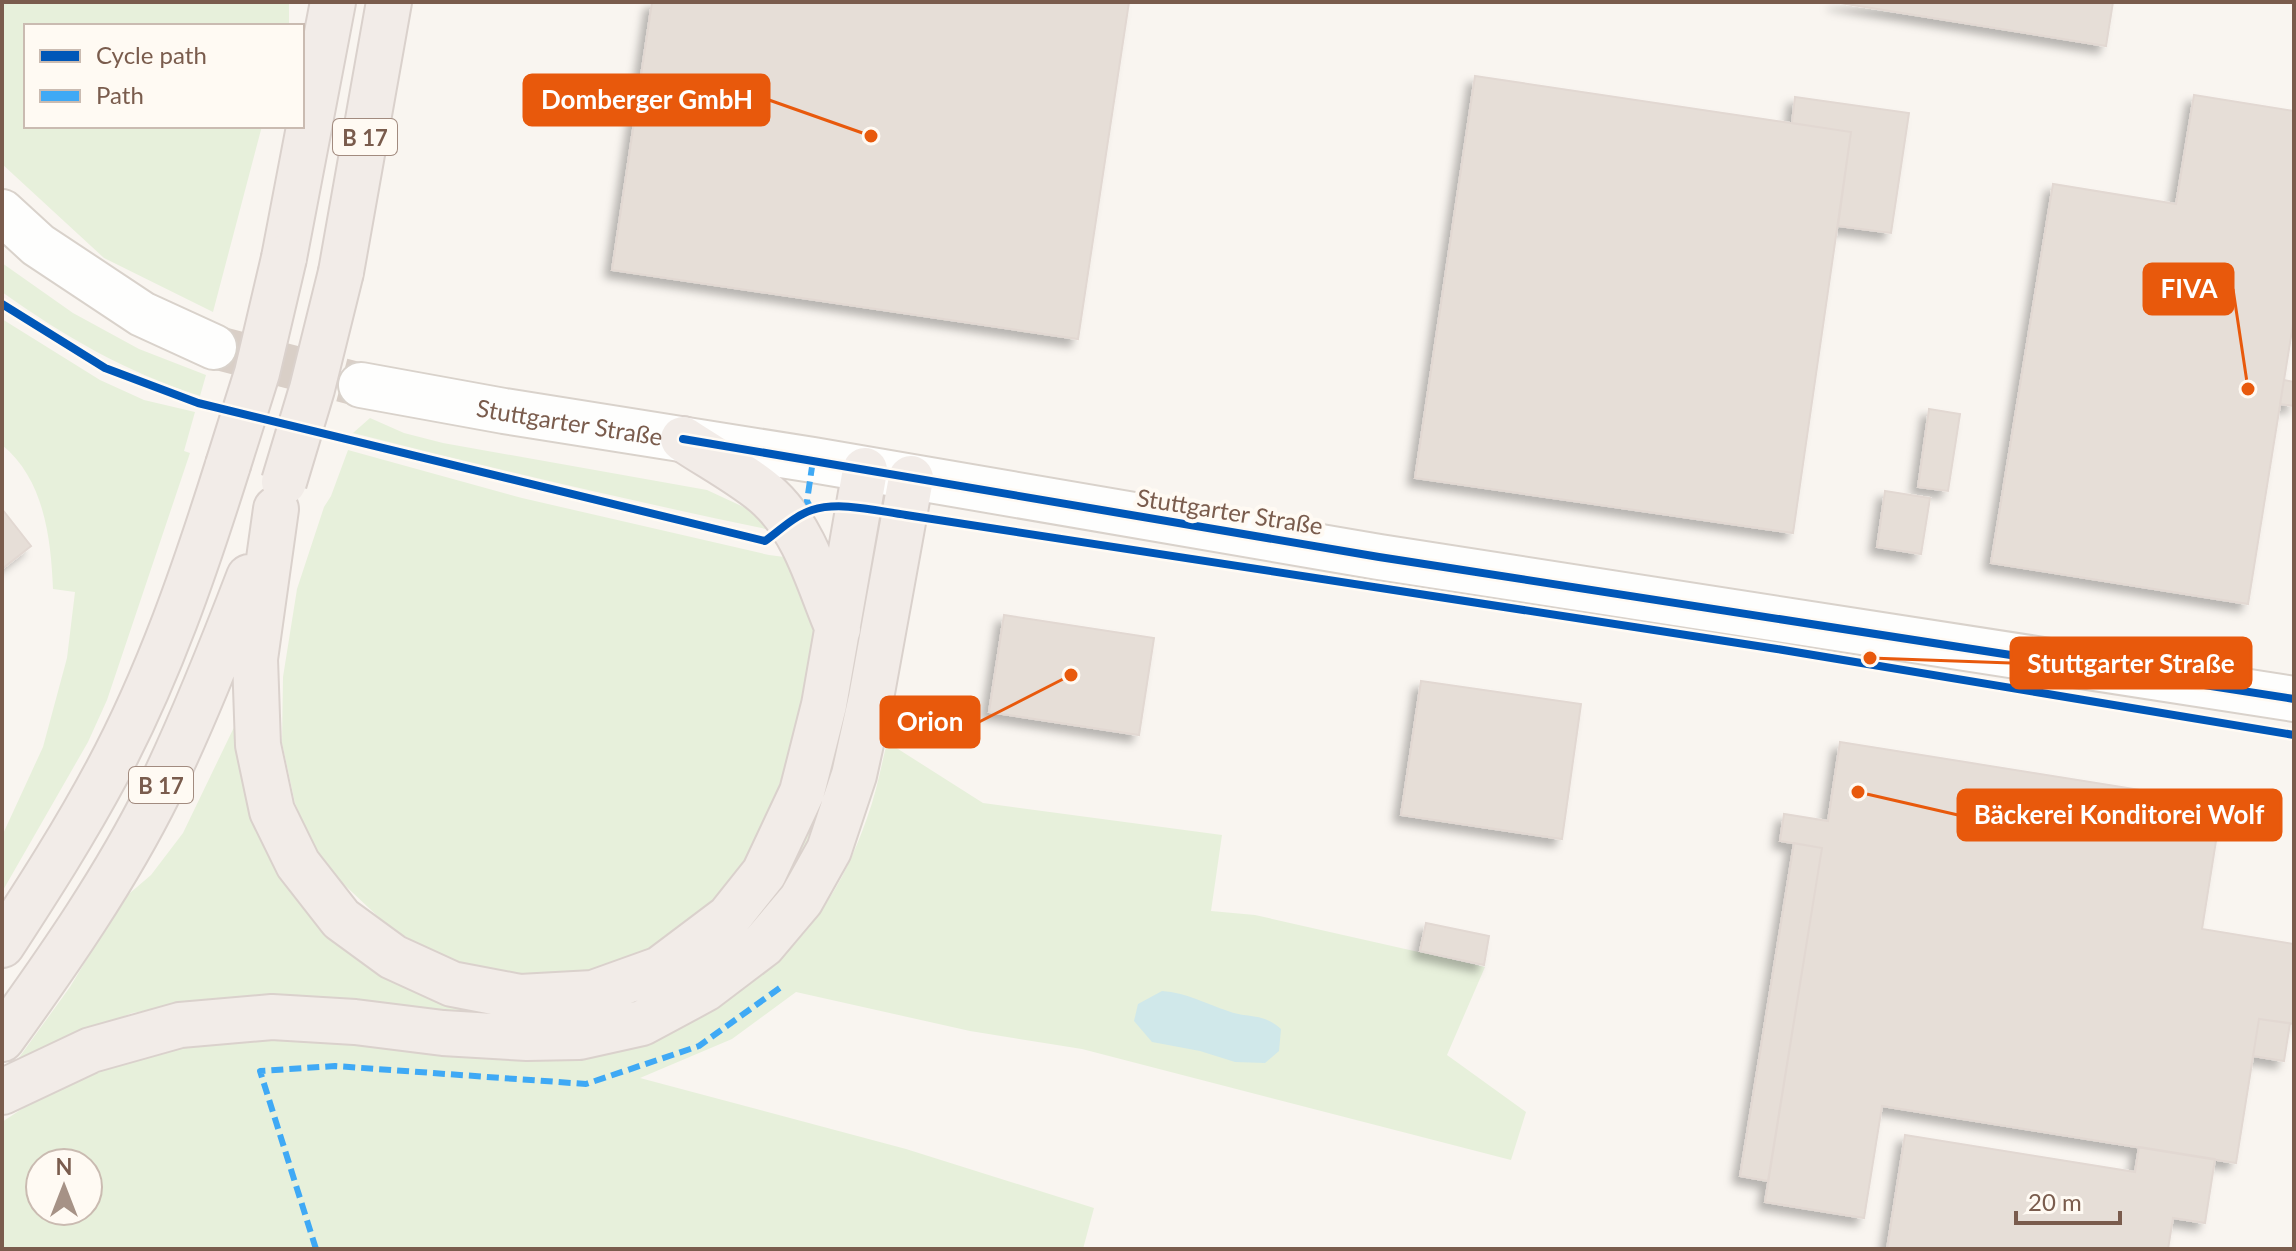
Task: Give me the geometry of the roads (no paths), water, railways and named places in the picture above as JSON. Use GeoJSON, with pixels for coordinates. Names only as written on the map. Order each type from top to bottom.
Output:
{"type":"FeatureCollection","features":[{"type":"Feature","properties":{"kind":"highway","name":"B 17"},"geometry":{"type":"LineString","coordinates":[[2,1039],[98,898],[157,794],[205,692],[280,496],[312,389],[341,272],[389,2]]}},
{"type":"Feature","properties":{"kind":"highway","name":"B 17"},"geometry":{"type":"LineString","coordinates":[[2,945],[50,872],[108,771],[152,677],[187,589],[257,373],[284,258],[327,11]]}},
{"type":"Feature","properties":{"kind":"highway"},"geometry":{"type":"LineString","coordinates":[[683,439],[769,497],[790,522],[800,538],[838,629]]}},
{"type":"Feature","properties":{"kind":"highway"},"geometry":{"type":"LineString","coordinates":[[280,496],[255,659],[258,745],[272,811],[298,864],[341,919],[393,957],[452,984],[520,997],[593,993],[660,969],[729,917],[764,873],[802,792],[824,705],[865,470]]}},
{"type":"Feature","properties":{"kind":"highway"},"geometry":{"type":"LineString","coordinates":[[2,1092],[91,1050],[180,1025],[272,1017],[355,1022],[457,1034],[579,1037],[642,1023],[705,989],[763,945],[801,900],[829,850],[854,775],[871,698],[911,478]]}},
{"type":"Feature","properties":{"kind":"main road"},"geometry":{"type":"LineString","coordinates":[[2,212],[38,245],[142,314],[214,347]]}},
{"type":"Feature","properties":{"kind":"main road","name":"Stuttgarter Straße"},"geometry":{"type":"LineString","coordinates":[[361,385],[1379,557],[2294,699]]}},
{"type":"Feature","properties":{"kind":"water"},"geometry":{"type":"Polygon","coordinates":[[[1162,991],[1268,1020],[1281,1029],[1279,1051],[1265,1063],[1235,1062],[1200,1051],[1152,1042],[1134,1021],[1138,1004],[1162,991]]]}},
{"type":"Feature","properties":{"kind":"tunnel"},"geometry":{"type":"LineString","coordinates":[[214,347],[361,385]]}},
{"type":"Feature","properties":{"kind":"place","name":"Domberger GmbH"},"geometry":{"type":"Point","coordinates":[871,136]}},
{"type":"Feature","properties":{"kind":"place","name":"FIVA"},"geometry":{"type":"Point","coordinates":[2248,389]}},
{"type":"Feature","properties":{"kind":"place","name":"Stuttgarter Straße"},"geometry":{"type":"Point","coordinates":[1870,658]}},
{"type":"Feature","properties":{"kind":"place","name":"Orion"},"geometry":{"type":"Point","coordinates":[1071,675]}},
{"type":"Feature","properties":{"kind":"place","name":"Bäckerei Konditorei Wolf"},"geometry":{"type":"Point","coordinates":[1858,792]}}]}
